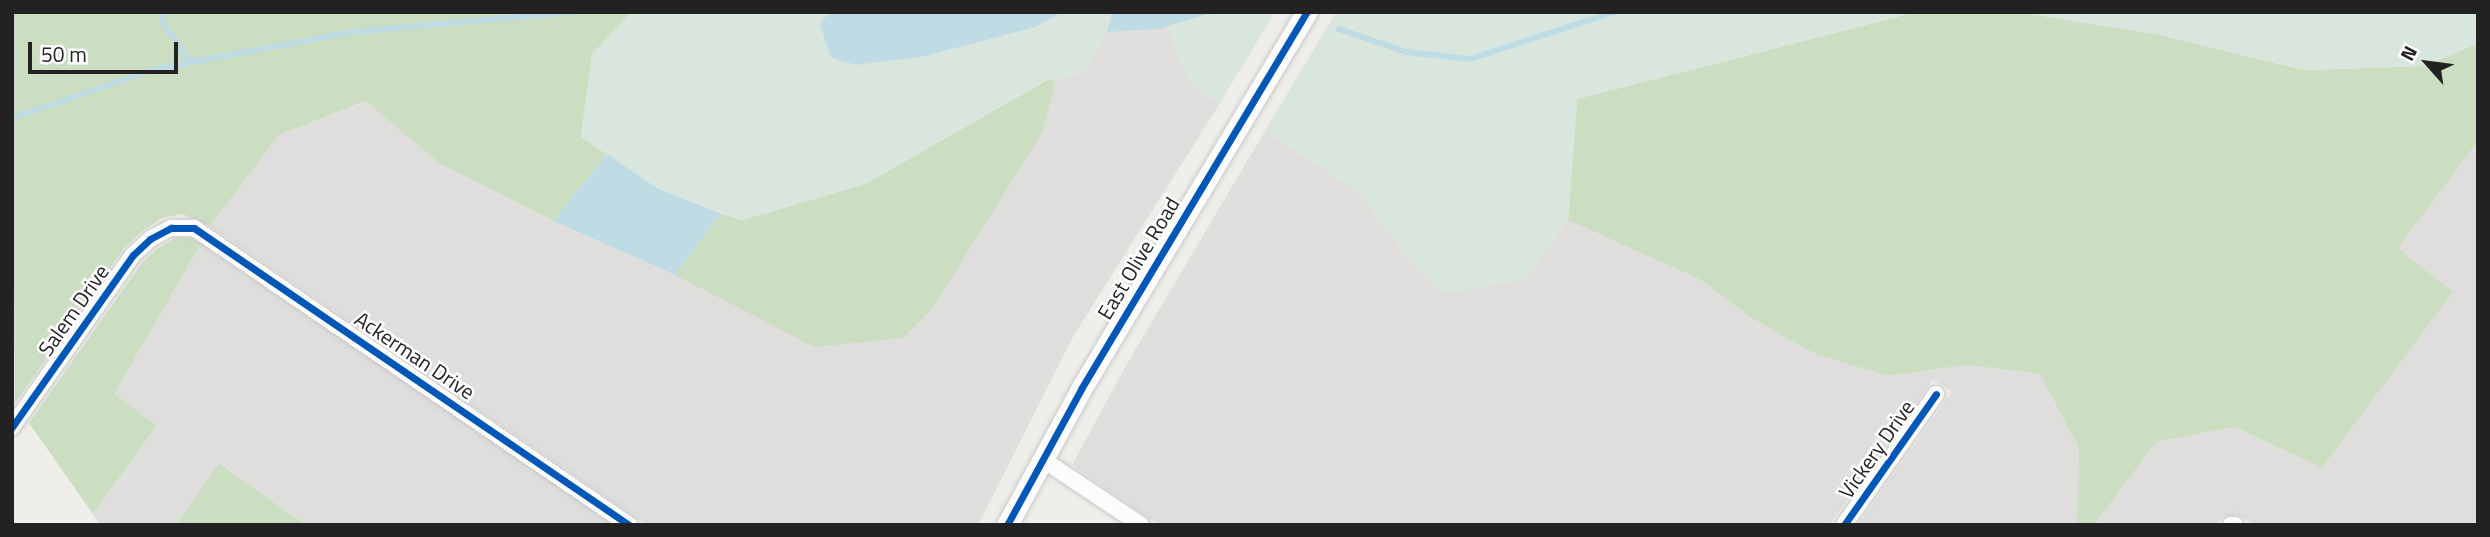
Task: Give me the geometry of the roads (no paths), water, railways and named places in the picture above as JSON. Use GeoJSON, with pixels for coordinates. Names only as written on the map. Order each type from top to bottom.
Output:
{"type":"FeatureCollection","features":[{"type":"Feature","properties":{"kind":"street","name":"East Olive Road"},"geometry":{"type":"LineString","coordinates":[[1007,525],[1042,459],[1307,12]]}},
{"type":"Feature","properties":{"kind":"street","name":"Salem Drive"},"geometry":{"type":"LineString","coordinates":[[12,427],[133,255],[150,239],[176,227]]}},
{"type":"Feature","properties":{"kind":"street","name":"Ackerman Drive"},"geometry":{"type":"LineString","coordinates":[[176,227],[194,228],[227,247],[629,525]]}},
{"type":"Feature","properties":{"kind":"street","name":"Vickery Drive"},"geometry":{"type":"LineString","coordinates":[[1844,525],[1936,394]]}},
{"type":"Feature","properties":{"kind":"street"},"geometry":{"type":"LineString","coordinates":[[1042,459],[1141,525]]}},
{"type":"Feature","properties":{"kind":"water"},"geometry":{"type":"Polygon","coordinates":[[[829,12],[1063,12],[1036,27],[921,57],[857,65],[831,58],[820,24],[829,12]]]}},
{"type":"Feature","properties":{"kind":"water"},"geometry":{"type":"Polygon","coordinates":[[[1107,12],[1215,12],[1158,29],[1107,32],[1111,15],[1107,12]]]}},
{"type":"Feature","properties":{"kind":"water"},"geometry":{"type":"Polygon","coordinates":[[[607,154],[657,188],[721,213],[675,275],[553,221],[607,154]]]}},
{"type":"Feature","properties":{"kind":"waterway"},"geometry":{"type":"LineString","coordinates":[[160,12],[164,24],[191,63]]}},
{"type":"Feature","properties":{"kind":"waterway"},"geometry":{"type":"LineString","coordinates":[[12,118],[156,69],[351,32],[574,12]]}},
{"type":"Feature","properties":{"kind":"waterway"},"geometry":{"type":"LineString","coordinates":[[1339,29],[1406,52],[1470,59],[1614,12]]}}]}
